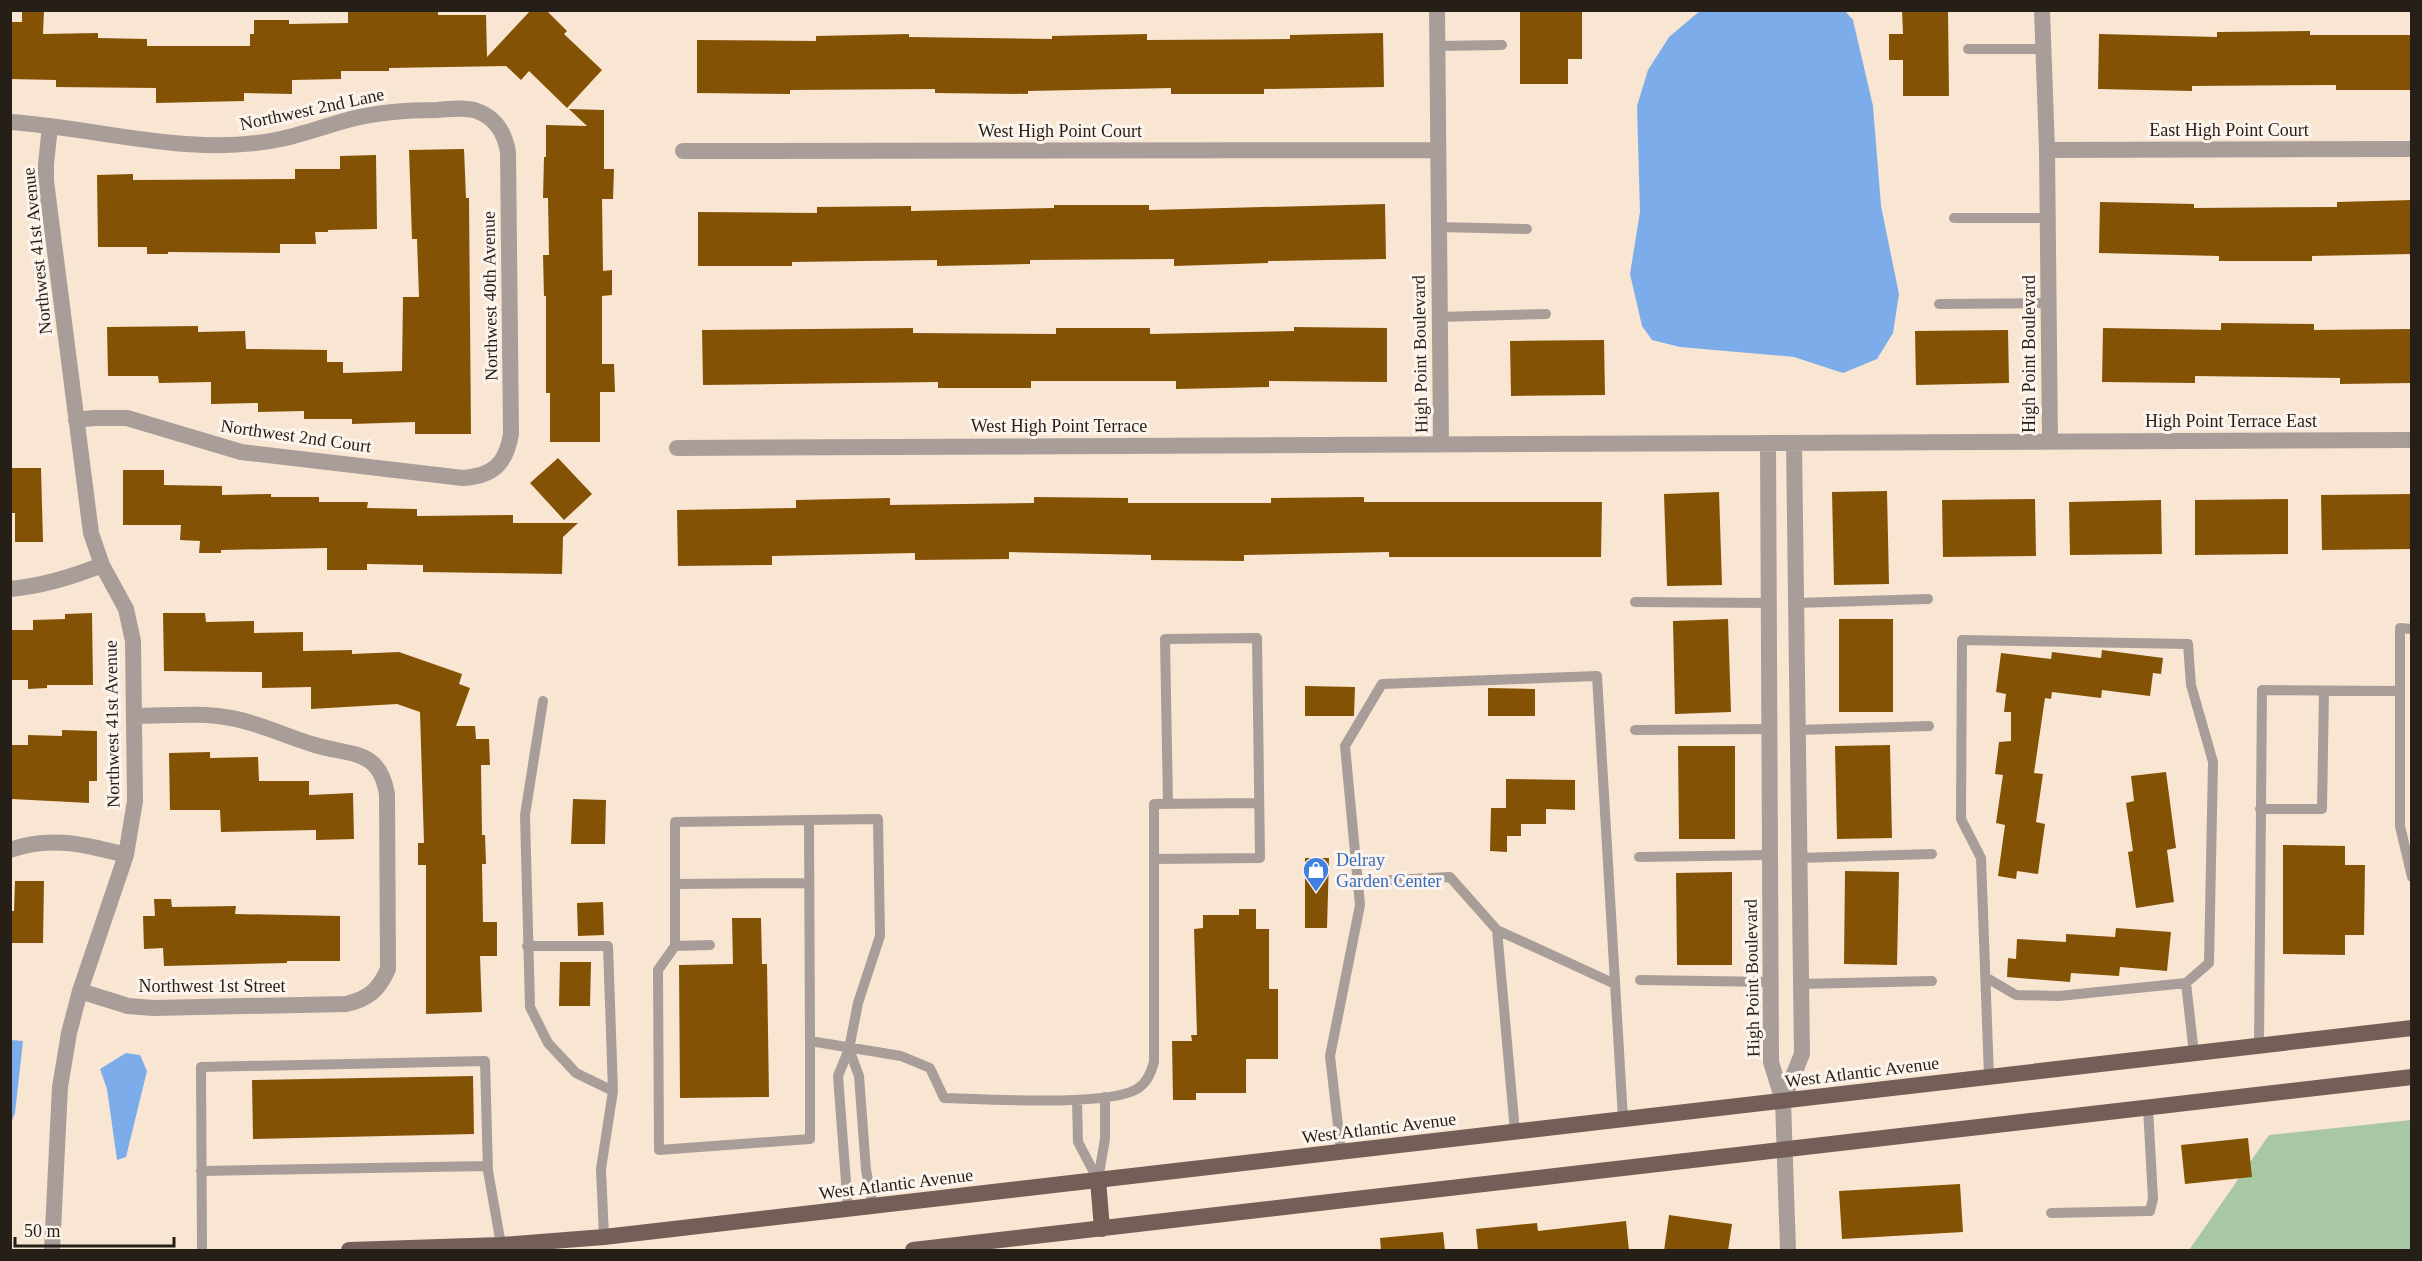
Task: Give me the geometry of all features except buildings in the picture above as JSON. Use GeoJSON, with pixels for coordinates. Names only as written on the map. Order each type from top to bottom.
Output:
{"type":"FeatureCollection","features":[{"type":"Feature","properties":{"kind":"main road","name":"West Atlantic Avenue"},"geometry":{"type":"LineString","coordinates":[[350,1251],[501,1248],[604,1237],[2412,1028]]}},
{"type":"Feature","properties":{"kind":"main road"},"geometry":{"type":"LineString","coordinates":[[913,1251],[2412,1077]]}},
{"type":"Feature","properties":{"kind":"main road"},"geometry":{"type":"LineString","coordinates":[[1098,1180],[1102,1229]]}},
{"type":"Feature","properties":{"kind":"street","name":"High Point Boulevard"},"geometry":{"type":"LineString","coordinates":[[1437,10],[1441,443],[2050,441],[2047,150],[2042,10]]}},
{"type":"Feature","properties":{"kind":"street","name":"Northwest 2nd Lane"},"geometry":{"type":"LineString","coordinates":[[10,122],[177,142],[237,145],[281,139],[353,118],[397,111],[464,109],[479,111]]}},
{"type":"Feature","properties":{"kind":"street","name":"Northwest 40th Avenue"},"geometry":{"type":"LineString","coordinates":[[477,477],[490,471],[502,461],[509,449],[511,434],[508,152],[506,138],[498,125],[479,111]]}},
{"type":"Feature","properties":{"kind":"street","name":"Northwest 41st Avenue"},"geometry":{"type":"LineString","coordinates":[[50,126],[46,181],[91,533],[102,565],[119,595],[130,625],[133,642],[135,716],[135,801],[126,855],[80,991],[69,1033],[60,1087],[52,1251]]}},
{"type":"Feature","properties":{"kind":"street","name":"East High Point Court"},"geometry":{"type":"LineString","coordinates":[[2047,150],[2412,149]]}},
{"type":"Feature","properties":{"kind":"street","name":"West High Point Court"},"geometry":{"type":"LineString","coordinates":[[683,151],[1437,150]]}},
{"type":"Feature","properties":{"kind":"street","name":"Northwest 2nd Court"},"geometry":{"type":"LineString","coordinates":[[76,420],[127,418],[241,452],[463,478],[477,477]]}},
{"type":"Feature","properties":{"kind":"street","name":"High Point Terrace East"},"geometry":{"type":"LineString","coordinates":[[2050,441],[2412,440]]}},
{"type":"Feature","properties":{"kind":"street","name":"West High Point Terrace"},"geometry":{"type":"LineString","coordinates":[[677,448],[1441,443]]}},
{"type":"Feature","properties":{"kind":"street","name":"High Point Boulevard"},"geometry":{"type":"LineString","coordinates":[[1768,443],[1771,1062],[1783,1101]]}},
{"type":"Feature","properties":{"kind":"street"},"geometry":{"type":"LineString","coordinates":[[1788,1251],[1783,1101],[1802,1054],[1794,443]]}},
{"type":"Feature","properties":{"kind":"street"},"geometry":{"type":"LineString","coordinates":[[10,590],[36,587],[70,578],[102,565]]}},
{"type":"Feature","properties":{"kind":"street","name":"Northwest 1st Street"},"geometry":{"type":"LineString","coordinates":[[80,991],[128,1006],[153,1008],[346,1004],[360,1001],[373,994],[388,969],[387,794],[384,780],[377,767],[366,757],[292,738],[263,726],[224,717],[135,716]]}},
{"type":"Feature","properties":{"kind":"street"},"geometry":{"type":"LineString","coordinates":[[10,850],[32,844],[65,841],[82,843],[126,855]]}},
{"type":"Feature","properties":{"kind":"lane"},"geometry":{"type":"LineString","coordinates":[[1437,46],[1502,45]]}},
{"type":"Feature","properties":{"kind":"lane"},"geometry":{"type":"LineString","coordinates":[[1968,49],[2043,49]]}},
{"type":"Feature","properties":{"kind":"lane"},"geometry":{"type":"LineString","coordinates":[[1954,218],[2048,218]]}},
{"type":"Feature","properties":{"kind":"lane"},"geometry":{"type":"LineString","coordinates":[[1438,227],[1527,229]]}},
{"type":"Feature","properties":{"kind":"lane"},"geometry":{"type":"LineString","coordinates":[[1939,304],[2049,303]]}},
{"type":"Feature","properties":{"kind":"lane"},"geometry":{"type":"LineString","coordinates":[[1439,317],[1546,315]]}},
{"type":"Feature","properties":{"kind":"lane"},"geometry":{"type":"LineString","coordinates":[[1796,603],[1928,599]]}},
{"type":"Feature","properties":{"kind":"lane"},"geometry":{"type":"LineString","coordinates":[[1635,602],[1769,603]]}},
{"type":"Feature","properties":{"kind":"lane"},"geometry":{"type":"LineString","coordinates":[[2412,628],[2400,628],[2400,826],[2412,877]]}},
{"type":"Feature","properties":{"kind":"lane"},"geometry":{"type":"LineString","coordinates":[[1154,859],[1260,858],[1257,638],[1165,639],[1168,804]]}},
{"type":"Feature","properties":{"kind":"lane"},"geometry":{"type":"LineString","coordinates":[[1987,978],[2016,995],[2059,996],[2186,983],[2210,963],[2213,762],[2191,685],[2188,644],[1962,640],[1961,819],[1981,858],[1989,1077]]}},
{"type":"Feature","properties":{"kind":"lane"},"geometry":{"type":"LineString","coordinates":[[1341,1152],[1330,1056],[1360,905],[1345,746],[1382,684],[1597,676],[1623,1119]]}},
{"type":"Feature","properties":{"kind":"lane"},"geometry":{"type":"LineString","coordinates":[[2259,1046],[2262,690],[2400,691]]}},
{"type":"Feature","properties":{"kind":"lane"},"geometry":{"type":"LineString","coordinates":[[2260,809],[2322,809],[2324,691]]}},
{"type":"Feature","properties":{"kind":"lane"},"geometry":{"type":"LineString","coordinates":[[543,701],[525,814],[530,1007],[548,1043],[576,1073],[613,1091]]}},
{"type":"Feature","properties":{"kind":"lane"},"geometry":{"type":"LineString","coordinates":[[1797,730],[1929,726]]}},
{"type":"Feature","properties":{"kind":"lane"},"geometry":{"type":"LineString","coordinates":[[1635,730],[1770,729]]}},
{"type":"Feature","properties":{"kind":"lane"},"geometry":{"type":"LineString","coordinates":[[810,1041],[901,1056],[930,1068],[944,1098],[1077,1100],[1136,1090],[1151,1073],[1154,1062],[1154,804],[1259,803]]}},
{"type":"Feature","properties":{"kind":"lane"},"geometry":{"type":"LineString","coordinates":[[809,820],[810,1139],[659,1150],[658,970],[675,946],[675,822],[809,820],[878,819],[880,936],[858,1003],[849,1049],[838,1076],[848,1209]]}},
{"type":"Feature","properties":{"kind":"lane"},"geometry":{"type":"LineString","coordinates":[[1799,858],[1932,854]]}},
{"type":"Feature","properties":{"kind":"lane"},"geometry":{"type":"LineString","coordinates":[[1639,856],[1770,855]]}},
{"type":"Feature","properties":{"kind":"lane"},"geometry":{"type":"LineString","coordinates":[[1358,882],[1450,877],[1497,930],[1615,984]]}},
{"type":"Feature","properties":{"kind":"lane"},"geometry":{"type":"LineString","coordinates":[[675,884],[809,883]]}},
{"type":"Feature","properties":{"kind":"lane"},"geometry":{"type":"LineString","coordinates":[[1497,930],[1515,1132]]}},
{"type":"Feature","properties":{"kind":"lane"},"geometry":{"type":"LineString","coordinates":[[675,946],[710,945]]}},
{"type":"Feature","properties":{"kind":"lane"},"geometry":{"type":"LineString","coordinates":[[527,946],[608,946],[613,1091],[601,1169],[604,1237]]}},
{"type":"Feature","properties":{"kind":"lane"},"geometry":{"type":"LineString","coordinates":[[1640,980],[1771,982]]}},
{"type":"Feature","properties":{"kind":"lane"},"geometry":{"type":"LineString","coordinates":[[1801,984],[1932,981]]}},
{"type":"Feature","properties":{"kind":"lane"},"geometry":{"type":"LineString","coordinates":[[2186,983],[2194,1054]]}},
{"type":"Feature","properties":{"kind":"lane"},"geometry":{"type":"LineString","coordinates":[[849,1049],[859,1076],[866,1170],[873,1206]]}},
{"type":"Feature","properties":{"kind":"lane"},"geometry":{"type":"LineString","coordinates":[[202,1251],[201,1067],[485,1061],[487,1166],[501,1248]]}},
{"type":"Feature","properties":{"kind":"lane"},"geometry":{"type":"LineString","coordinates":[[1098,1180],[1105,1139],[1105,1097]]}},
{"type":"Feature","properties":{"kind":"lane"},"geometry":{"type":"LineString","coordinates":[[1077,1100],[1078,1142],[1098,1180]]}},
{"type":"Feature","properties":{"kind":"lane"},"geometry":{"type":"LineString","coordinates":[[2051,1213],[2150,1211],[2153,1199],[2148,1108]]}},
{"type":"Feature","properties":{"kind":"lane"},"geometry":{"type":"LineString","coordinates":[[201,1171],[487,1166]]}},
{"type":"Feature","properties":{"kind":"green space"},"geometry":{"type":"Polygon","coordinates":[[[2411,1120],[2411,1250],[2189,1250],[2269,1135],[2411,1120]]]}},
{"type":"Feature","properties":{"kind":"water"},"geometry":{"type":"Polygon","coordinates":[[[1701,10],[1845,11],[1853,20],[1873,106],[1881,206],[1899,294],[1893,333],[1877,359],[1843,373],[1794,357],[1680,347],[1652,340],[1642,326],[1630,274],[1640,212],[1637,106],[1648,70],[1669,37],[1701,10]]]}},
{"type":"Feature","properties":{"kind":"water"},"geometry":{"type":"Polygon","coordinates":[[[11,1040],[23,1041],[15,1113],[11,1123],[11,1040]]]}},
{"type":"Feature","properties":{"kind":"water"},"geometry":{"type":"Polygon","coordinates":[[[126,1053],[140,1055],[147,1071],[126,1157],[117,1160],[107,1089],[100,1069],[126,1053]]]}},
{"type":"Feature","properties":{"kind":"place","name":"Delray Garden Center"},"geometry":{"type":"Point","coordinates":[1316,893]}}]}
